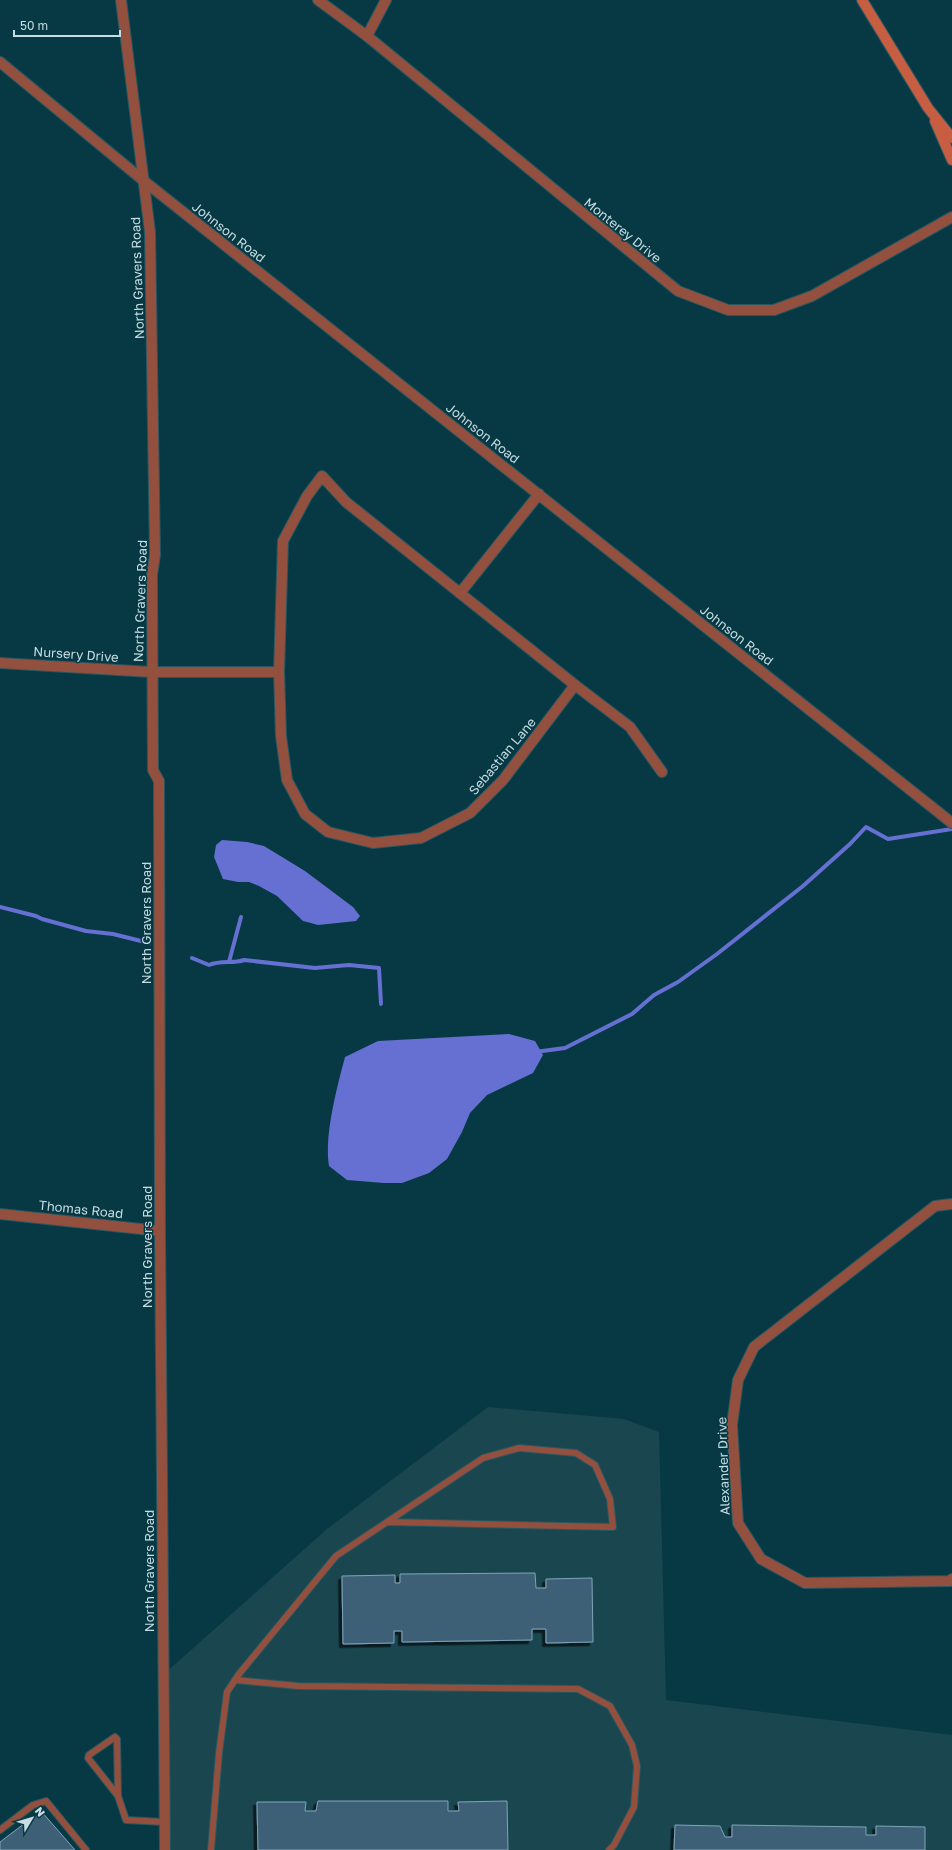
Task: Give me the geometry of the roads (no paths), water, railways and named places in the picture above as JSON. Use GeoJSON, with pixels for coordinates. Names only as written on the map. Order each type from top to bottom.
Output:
{"type":"FeatureCollection","features":[{"type":"Feature","properties":{"kind":"main road"},"geometry":{"type":"LineString","coordinates":[[862,0],[928,108],[952,160]]}},
{"type":"Feature","properties":{"kind":"main road"},"geometry":{"type":"LineString","coordinates":[[928,108],[952,138]]}},
{"type":"Feature","properties":{"kind":"street","name":"North Gravers Road"},"geometry":{"type":"LineString","coordinates":[[121,0],[151,247],[155,555],[152,575],[151,672],[153,770],[159,781],[160,1231],[165,1850]]}},
{"type":"Feature","properties":{"kind":"street","name":"Monterey Drive"},"geometry":{"type":"LineString","coordinates":[[318,0],[367,36],[678,291],[728,310],[774,310],[812,296],[952,217]]}},
{"type":"Feature","properties":{"kind":"street"},"geometry":{"type":"LineString","coordinates":[[367,36],[386,0]]}},
{"type":"Feature","properties":{"kind":"street","name":"Johnson Road"},"geometry":{"type":"LineString","coordinates":[[0,62],[144,181],[952,823]]}},
{"type":"Feature","properties":{"kind":"street","name":"Sebastian Lane"},"geometry":{"type":"LineString","coordinates":[[575,685],[503,780],[470,813],[422,838],[374,843],[328,832],[305,814],[287,780],[282,736],[279,672],[283,541],[307,496],[322,476],[346,502],[575,685],[630,727],[662,772]]}},
{"type":"Feature","properties":{"kind":"street"},"geometry":{"type":"LineString","coordinates":[[460,593],[539,494]]}},
{"type":"Feature","properties":{"kind":"street","name":"Nursery Drive"},"geometry":{"type":"LineString","coordinates":[[0,663],[151,672]]}},
{"type":"Feature","properties":{"kind":"street"},"geometry":{"type":"LineString","coordinates":[[151,672],[279,672]]}},
{"type":"Feature","properties":{"kind":"street","name":"Alexander Drive"},"geometry":{"type":"LineString","coordinates":[[952,1204],[935,1206],[754,1347],[738,1380],[732,1425],[738,1523],[761,1559],[805,1583],[952,1580]]}},
{"type":"Feature","properties":{"kind":"street","name":"Thomas Road"},"geometry":{"type":"LineString","coordinates":[[0,1214],[160,1231]]}},
{"type":"Feature","properties":{"kind":"lane"},"geometry":{"type":"LineString","coordinates":[[211,1850],[219,1753],[227,1692],[235,1680],[336,1556],[387,1522],[483,1458],[519,1448],[576,1453],[595,1465],[610,1499],[613,1527],[387,1522]]}},
{"type":"Feature","properties":{"kind":"lane"},"geometry":{"type":"LineString","coordinates":[[235,1680],[298,1686],[578,1689],[610,1706],[632,1745],[637,1766],[634,1806],[614,1845],[609,1850]]}},
{"type":"Feature","properties":{"kind":"lane"},"geometry":{"type":"LineString","coordinates":[[118,1796],[88,1757],[116,1736],[118,1739],[118,1796],[126,1820],[164,1822]]}},
{"type":"Feature","properties":{"kind":"lane"},"geometry":{"type":"LineString","coordinates":[[0,1830],[33,1805],[46,1801],[86,1850]]}},
{"type":"Feature","properties":{"kind":"water"},"geometry":{"type":"Polygon","coordinates":[[[222,840],[247,842],[264,846],[305,871],[353,907],[360,916],[356,921],[318,925],[303,921],[277,896],[259,886],[249,882],[238,882],[223,879],[214,857],[216,845],[222,840]]]}},
{"type":"Feature","properties":{"kind":"water"},"geometry":{"type":"Polygon","coordinates":[[[509,1034],[535,1041],[543,1055],[533,1073],[487,1095],[470,1113],[462,1132],[447,1159],[429,1173],[402,1183],[384,1183],[347,1180],[329,1166],[328,1141],[330,1126],[335,1097],[345,1057],[378,1041],[509,1034]]]}},
{"type":"Feature","properties":{"kind":"waterway"},"geometry":{"type":"LineString","coordinates":[[535,1052],[565,1048],[632,1014],[654,995],[678,982],[717,954],[803,886],[850,844],[866,827],[888,839],[952,829]]}},
{"type":"Feature","properties":{"kind":"waterway"},"geometry":{"type":"LineString","coordinates":[[0,907],[86,931],[113,934],[149,943]]}},
{"type":"Feature","properties":{"kind":"waterway"},"geometry":{"type":"LineString","coordinates":[[229,962],[241,917]]}},
{"type":"Feature","properties":{"kind":"waterway"},"geometry":{"type":"LineString","coordinates":[[192,958],[209,965],[244,960],[315,968],[349,965],[379,968],[381,1004]]}}]}
